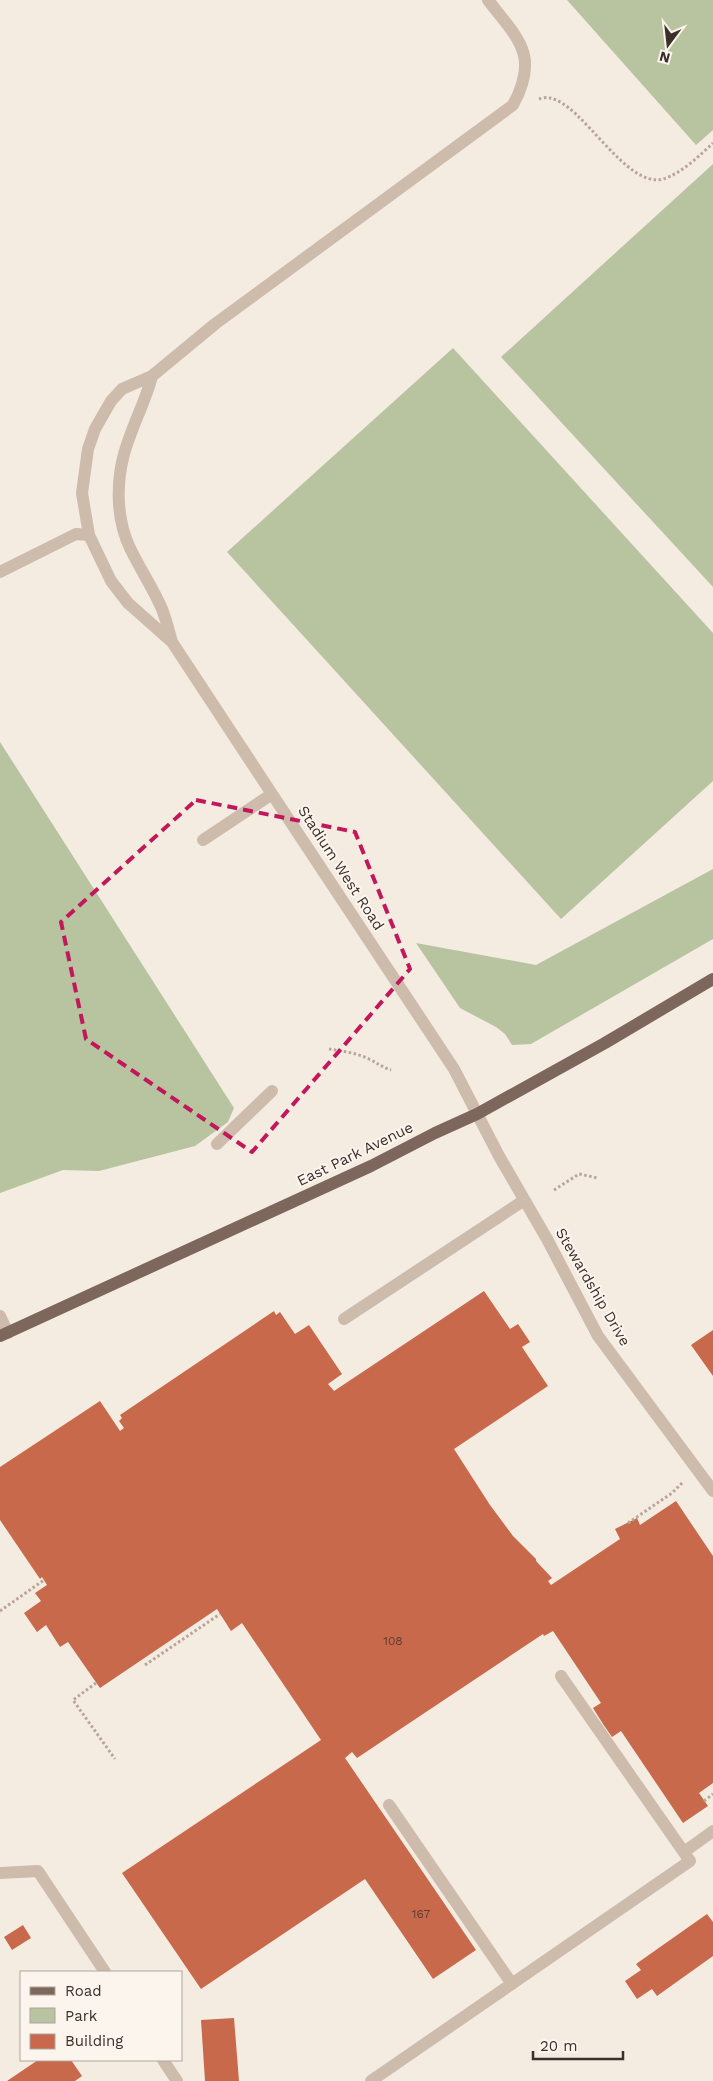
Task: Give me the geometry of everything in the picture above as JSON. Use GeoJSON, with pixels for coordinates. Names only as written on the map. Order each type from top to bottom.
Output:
{"type":"FeatureCollection","features":[{"type":"Feature","properties":{"kind":"main road","name":"East Park Avenue"},"geometry":{"type":"LineString","coordinates":[[4,1335],[371,1166],[477,1114],[605,1043],[713,978]]}},
{"type":"Feature","properties":{"kind":"lane"},"geometry":{"type":"LineString","coordinates":[[172,642],[135,609],[111,581],[89,535],[82,493],[88,449],[95,429],[110,402],[122,389],[152,376],[215,324],[513,105],[522,88],[526,64],[518,39],[488,0]]}},
{"type":"Feature","properties":{"kind":"lane"},"geometry":{"type":"LineString","coordinates":[[152,376],[148,394],[129,435],[122,459],[119,502],[122,524],[130,547],[163,610],[172,642]]}},
{"type":"Feature","properties":{"kind":"lane"},"geometry":{"type":"LineString","coordinates":[[0,572],[76,534],[89,535]]}},
{"type":"Feature","properties":{"kind":"lane","name":"Stadium West Road"},"geometry":{"type":"LineString","coordinates":[[172,642],[454,1070],[477,1114]]}},
{"type":"Feature","properties":{"kind":"lane"},"geometry":{"type":"LineString","coordinates":[[203,840],[272,794]]}},
{"type":"Feature","properties":{"kind":"lane"},"geometry":{"type":"LineString","coordinates":[[217,1144],[272,1091]]}},
{"type":"Feature","properties":{"kind":"lane","name":"Stewardship Drive"},"geometry":{"type":"LineString","coordinates":[[477,1114],[523,1201],[547,1239],[598,1336],[713,1491]]}},
{"type":"Feature","properties":{"kind":"lane"},"geometry":{"type":"LineString","coordinates":[[344,1319],[523,1201]]}},
{"type":"Feature","properties":{"kind":"lane"},"geometry":{"type":"LineString","coordinates":[[0,1316],[4,1335]]}},
{"type":"Feature","properties":{"kind":"lane"},"geometry":{"type":"LineString","coordinates":[[371,2081],[690,1861],[561,1676]]}},
{"type":"Feature","properties":{"kind":"lane"},"geometry":{"type":"LineString","coordinates":[[389,1805],[512,1984]]}},
{"type":"Feature","properties":{"kind":"lane"},"geometry":{"type":"LineString","coordinates":[[684,1852],[713,1832]]}},
{"type":"Feature","properties":{"kind":"lane"},"geometry":{"type":"LineString","coordinates":[[0,1873],[38,1871],[104,1971]]}},
{"type":"Feature","properties":{"kind":"lane"},"geometry":{"type":"LineString","coordinates":[[164,2061],[177,2081]]}},
{"type":"Feature","properties":{"kind":"path"},"geometry":{"type":"LineString","coordinates":[[513,105],[542,98],[550,98],[563,104],[623,162],[639,175],[652,180],[664,179],[690,164],[713,143]]}},
{"type":"Feature","properties":{"kind":"path"},"geometry":{"type":"LineString","coordinates":[[329,1049],[353,1053],[369,1059],[380,1067],[391,1070]]}},
{"type":"Feature","properties":{"kind":"path"},"geometry":{"type":"LineString","coordinates":[[554,1190],[579,1174],[598,1178]]}},
{"type":"Feature","properties":{"kind":"path"},"geometry":{"type":"LineString","coordinates":[[628,1523],[672,1493],[695,1469]]}},
{"type":"Feature","properties":{"kind":"path"},"geometry":{"type":"LineString","coordinates":[[0,1611],[44,1580]]}},
{"type":"Feature","properties":{"kind":"path"},"geometry":{"type":"LineString","coordinates":[[145,1665],[220,1614]]}},
{"type":"Feature","properties":{"kind":"path"},"geometry":{"type":"LineString","coordinates":[[178,1635],[181,1640]]}},
{"type":"Feature","properties":{"kind":"path"},"geometry":{"type":"LineString","coordinates":[[96,1683],[74,1700],[115,1759]]}},
{"type":"Feature","properties":{"kind":"path"},"geometry":{"type":"LineString","coordinates":[[704,1801],[713,1794]]}},
{"type":"Feature","properties":{"kind":"highlighted area"},"geometry":{"type":"Polygon","coordinates":[[[196,800],[355,832],[410,969],[252,1152],[86,1039],[61,922],[196,800]]]}},
{"type":"Feature","properties":{"kind":"green space"},"geometry":{"type":"Polygon","coordinates":[[[567,0],[713,0],[713,130],[696,145],[567,0]]]}},
{"type":"Feature","properties":{"kind":"green space"},"geometry":{"type":"Polygon","coordinates":[[[713,164],[713,587],[501,357],[713,164]]]}},
{"type":"Feature","properties":{"kind":"green space"},"geometry":{"type":"Polygon","coordinates":[[[453,348],[713,633],[713,781],[561,919],[227,552],[453,348]]]}},
{"type":"Feature","properties":{"kind":"green space"},"geometry":{"type":"Polygon","coordinates":[[[0,742],[234,1108],[228,1122],[195,1146],[99,1171],[63,1170],[0,1193],[0,742]]]}},
{"type":"Feature","properties":{"kind":"green space"},"geometry":{"type":"Polygon","coordinates":[[[713,869],[713,939],[531,1044],[512,1045],[505,1034],[496,1027],[460,1008],[416,943],[536,965],[713,869]]]}},
{"type":"Feature","properties":{"kind":"building"},"geometry":{"type":"Polygon","coordinates":[[[484,1291],[510,1329],[518,1324],[530,1342],[522,1347],[548,1386],[454,1449],[490,1505],[513,1536],[552,1578],[548,1581],[551,1585],[620,1539],[615,1529],[637,1518],[640,1525],[676,1501],[713,1556],[713,1783],[699,1793],[708,1806],[683,1823],[621,1731],[612,1737],[603,1724],[593,1708],[601,1703],[553,1631],[544,1636],[543,1634],[357,1758],[352,1752],[345,1758],[476,1950],[433,1979],[365,1879],[201,1989],[122,1873],[321,1740],[242,1623],[231,1631],[217,1609],[100,1688],[68,1642],[60,1647],[46,1625],[37,1632],[24,1613],[41,1601],[35,1593],[47,1585],[42,1577],[40,1579],[0,1520],[0,1467],[100,1401],[120,1431],[124,1428],[119,1421],[122,1418],[120,1415],[274,1311],[276,1315],[280,1312],[295,1334],[309,1325],[342,1374],[328,1384],[334,1391],[484,1291]]]}},
{"type":"Feature","properties":{"kind":"building"},"geometry":{"type":"Polygon","coordinates":[[[713,1330],[713,1376],[691,1345],[713,1330]]]}},
{"type":"Feature","properties":{"kind":"building"},"geometry":{"type":"Polygon","coordinates":[[[707,1914],[713,1922],[713,1956],[657,1996],[652,1989],[637,1999],[625,1981],[641,1970],[636,1964],[707,1914]]]}},
{"type":"Feature","properties":{"kind":"building"},"geometry":{"type":"Polygon","coordinates":[[[23,1925],[31,1938],[12,1950],[4,1937],[23,1925]]]}},
{"type":"Feature","properties":{"kind":"building"},"geometry":{"type":"Polygon","coordinates":[[[234,2018],[239,2081],[205,2081],[201,2020],[234,2018]]]}},
{"type":"Feature","properties":{"kind":"building"},"geometry":{"type":"Polygon","coordinates":[[[37,2061],[72,2061],[82,2076],[75,2081],[7,2081],[37,2061]]]}}]}
